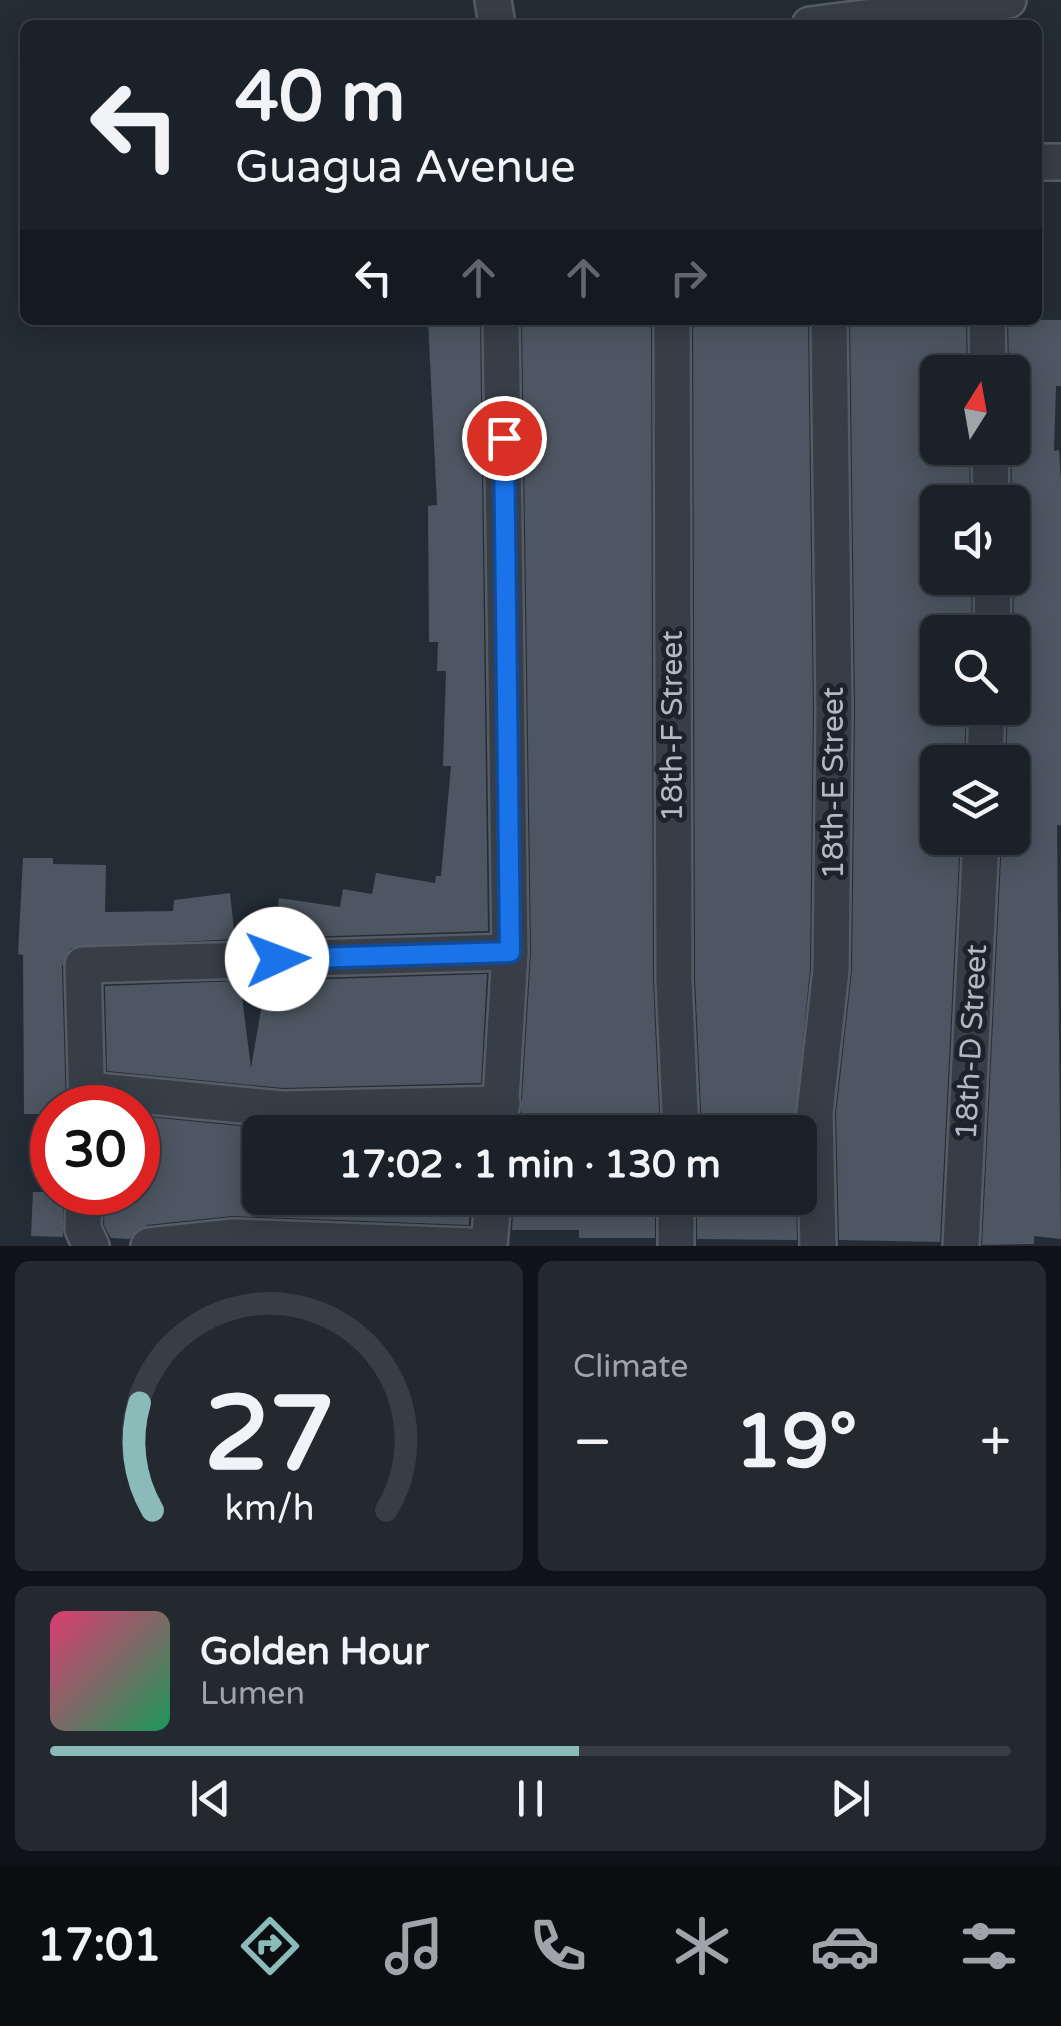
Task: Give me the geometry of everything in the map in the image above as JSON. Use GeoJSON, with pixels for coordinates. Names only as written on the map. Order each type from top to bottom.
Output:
{"type":"FeatureCollection","features":[{"type":"Feature","properties":{"kind":"street"},"geometry":{"type":"LineString","coordinates":[[850,20],[1008,0]]}},
{"type":"Feature","properties":{"kind":"street"},"geometry":{"type":"LineString","coordinates":[[500,1115],[510,952],[501,325]]}},
{"type":"Feature","properties":{"kind":"street","name":"18th-F Street"},"geometry":{"type":"LineString","coordinates":[[672,325],[674,940],[680,1115]]}},
{"type":"Feature","properties":{"kind":"street","name":"18th-E Street"},"geometry":{"type":"LineString","coordinates":[[818,1246],[815,1113],[832,950],[830,325]]}},
{"type":"Feature","properties":{"kind":"street"},"geometry":{"type":"LineString","coordinates":[[987,325],[988,355]]}},
{"type":"Feature","properties":{"kind":"street","name":"18th-D Street"},"geometry":{"type":"LineString","coordinates":[[961,1246],[980,855]]}},
{"type":"Feature","properties":{"kind":"street"},"geometry":{"type":"LineString","coordinates":[[87,1085],[83,966],[510,952]]}},
{"type":"Feature","properties":{"kind":"street"},"geometry":{"type":"LineString","coordinates":[[160,1103],[427,1115]]}},
{"type":"Feature","properties":{"kind":"street"},"geometry":{"type":"LineString","coordinates":[[84,1215],[84,1229],[91,1246]]}},
{"type":"Feature","properties":{"kind":"street"},"geometry":{"type":"LineString","coordinates":[[489,1246],[492,1215]]}},
{"type":"Feature","properties":{"kind":"street"},"geometry":{"type":"LineString","coordinates":[[676,1215],[676,1246]]}},
{"type":"Feature","properties":{"kind":"street"},"geometry":{"type":"LineString","coordinates":[[149,1246],[234,1241],[469,1246]]}},
{"type":"Feature","properties":{"kind":"building"},"geometry":{"type":"Polygon","coordinates":[[[1042,320],[1061,320],[1061,386],[1056,386],[1054,451],[1059,450],[1061,481],[1061,825],[1057,825],[1061,1239],[1034,1236],[1034,1244],[982,1245],[1001,855],[1030,855],[1030,745],[1007,745],[1007,725],[1030,725],[1030,615],[1013,615],[1014,595],[1030,595],[1030,485],[1012,485],[1011,465],[1030,465],[1030,355],[1009,355],[1008,325],[1042,325],[1042,320]]]}},
{"type":"Feature","properties":{"kind":"building"},"geometry":{"type":"Polygon","coordinates":[[[428,325],[480,325],[488,931],[273,938],[279,898],[340,907],[343,889],[372,894],[376,873],[435,883],[436,876],[441,876],[451,766],[443,766],[446,671],[437,671],[438,642],[429,642],[428,506],[437,505],[428,325]]]}},
{"type":"Feature","properties":{"kind":"building"},"geometry":{"type":"Polygon","coordinates":[[[522,325],[651,325],[653,980],[659,1115],[521,1115],[531,952],[522,325]]]}},
{"type":"Feature","properties":{"kind":"building"},"geometry":{"type":"Polygon","coordinates":[[[693,325],[808,325],[813,710],[810,969],[796,1115],[701,1115],[695,979],[693,325]]]}},
{"type":"Feature","properties":{"kind":"building"},"geometry":{"type":"Polygon","coordinates":[[[850,325],[966,325],[967,355],[920,355],[920,465],[969,465],[970,485],[920,485],[920,595],[972,595],[971,615],[920,615],[920,725],[965,725],[965,745],[920,745],[920,855],[959,855],[940,1242],[839,1240],[836,1114],[852,970],[855,710],[850,325]]]}},
{"type":"Feature","properties":{"kind":"building"},"geometry":{"type":"Polygon","coordinates":[[[23,858],[53,858],[53,864],[106,865],[105,912],[173,911],[174,900],[230,893],[235,939],[71,948],[62,966],[65,1085],[30,1085],[30,1114],[24,1114],[23,955],[18,954],[23,858]]]}},
{"type":"Feature","properties":{"kind":"building"},"geometry":{"type":"Polygon","coordinates":[[[487,974],[481,1083],[283,1088],[107,1071],[105,986],[240,981],[251,1068],[266,981],[487,974]]]}},
{"type":"Feature","properties":{"kind":"building"},"geometry":{"type":"Polygon","coordinates":[[[160,1118],[242,1126],[242,1215],[469,1215],[469,1225],[232,1216],[147,1225],[129,1239],[111,1238],[104,1225],[104,1215],[160,1215],[160,1118]]]}},
{"type":"Feature","properties":{"kind":"building"},"geometry":{"type":"Polygon","coordinates":[[[32,1215],[63,1215],[63,1237],[31,1236],[32,1215]]]}},
{"type":"Feature","properties":{"kind":"building"},"geometry":{"type":"Polygon","coordinates":[[[513,1215],[655,1215],[655,1238],[579,1238],[579,1230],[512,1230],[513,1215]]]}},
{"type":"Feature","properties":{"kind":"building"},"geometry":{"type":"Polygon","coordinates":[[[697,1215],[796,1215],[797,1240],[697,1239],[697,1215]]]}},
{"type":"Feature","properties":{"kind":"route"},"geometry":{"type":"LineString","coordinates":[[277,959],[510,952],[504,438]]}}]}
